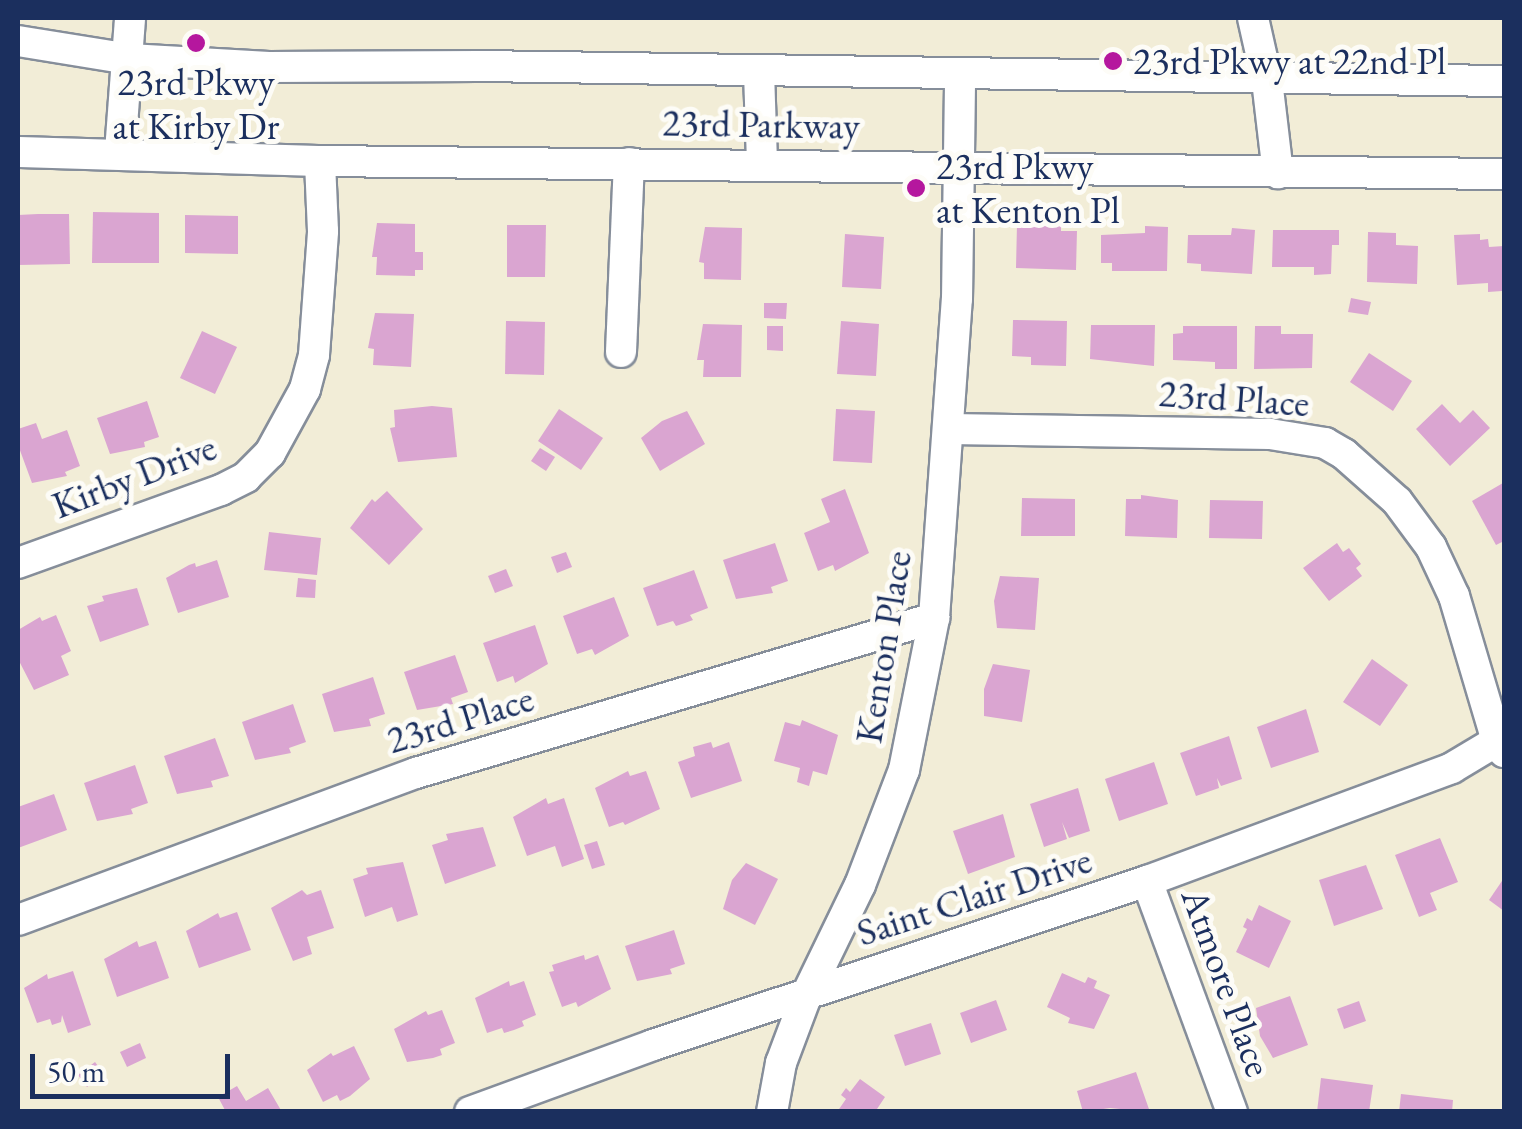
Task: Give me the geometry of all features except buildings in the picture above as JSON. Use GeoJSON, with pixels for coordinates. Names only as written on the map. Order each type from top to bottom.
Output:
{"type":"FeatureCollection","features":[{"type":"Feature","properties":{"kind":"street"},"geometry":{"type":"LineString","coordinates":[[120,152],[130,18]]}},
{"type":"Feature","properties":{"kind":"street"},"geometry":{"type":"LineString","coordinates":[[1254,18],[1267,80],[1278,173]]}},
{"type":"Feature","properties":{"kind":"street","name":"23rd Parkway"},"geometry":{"type":"LineString","coordinates":[[18,41],[129,59],[269,68],[1504,81]]}},
{"type":"Feature","properties":{"kind":"street"},"geometry":{"type":"LineString","coordinates":[[759,72],[762,164]]}},
{"type":"Feature","properties":{"kind":"street","name":"Kenton Place"},"geometry":{"type":"LineString","coordinates":[[772,1112],[781,1063],[807,994],[860,886],[904,770],[934,618],[950,430],[960,74]]}},
{"type":"Feature","properties":{"kind":"street","name":"23rd Parkway"},"geometry":{"type":"LineString","coordinates":[[18,152],[120,152],[320,161],[1504,174]]}},
{"type":"Feature","properties":{"kind":"street","name":"Kirby Drive"},"geometry":{"type":"LineString","coordinates":[[18,563],[221,490],[246,476],[270,453],[305,389],[314,355],[323,231],[320,161]]}},
{"type":"Feature","properties":{"kind":"street"},"geometry":{"type":"LineString","coordinates":[[621,352],[629,163]]}},
{"type":"Feature","properties":{"kind":"street","name":"23rd Place"},"geometry":{"type":"LineString","coordinates":[[950,430],[1270,434],[1312,440],[1344,454],[1397,500],[1430,546],[1454,596],[1501,746]]}},
{"type":"Feature","properties":{"kind":"street","name":"23rd Place"},"geometry":{"type":"LineString","coordinates":[[18,920],[416,773],[934,618]]}},
{"type":"Feature","properties":{"kind":"street","name":"Saint Clair Drive"},"geometry":{"type":"LineString","coordinates":[[470,1112],[1147,881],[1452,768],[1501,746]]}},
{"type":"Feature","properties":{"kind":"street","name":"Atmore Place"},"geometry":{"type":"LineString","coordinates":[[1147,881],[1232,1112]]}},
{"type":"Feature","properties":{"kind":"place","name":"23rd Pkwy at Kirby Dr"},"geometry":{"type":"Point","coordinates":[196,43]}},
{"type":"Feature","properties":{"kind":"place","name":"23rd Pkwy at 22nd Pl"},"geometry":{"type":"Point","coordinates":[1113,61]}},
{"type":"Feature","properties":{"kind":"place","name":"23rd Pkwy at Kenton Pl"},"geometry":{"type":"Point","coordinates":[916,188]}}]}
